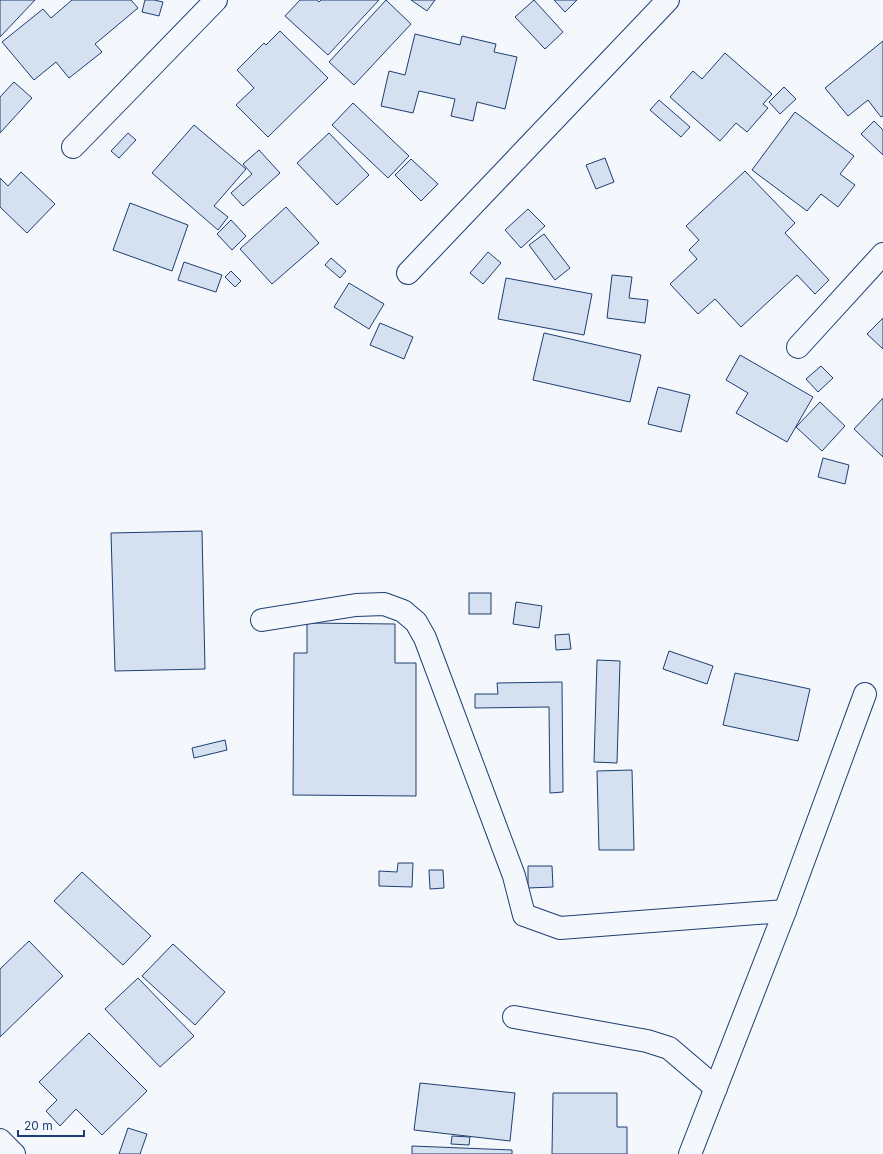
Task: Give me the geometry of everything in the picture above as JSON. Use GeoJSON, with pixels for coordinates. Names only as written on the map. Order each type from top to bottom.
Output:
{"type":"FeatureCollection","features":[{"type":"Feature","properties":{"kind":"street"},"geometry":{"type":"LineString","coordinates":[[74,147],[216,0]]}},
{"type":"Feature","properties":{"kind":"street"},"geometry":{"type":"LineString","coordinates":[[408,273],[668,0]]}},
{"type":"Feature","properties":{"kind":"street"},"geometry":{"type":"LineString","coordinates":[[798,347],[883,254]]}},
{"type":"Feature","properties":{"kind":"street"},"geometry":{"type":"LineString","coordinates":[[262,620],[356,605],[384,604],[403,611],[416,622],[425,638],[514,876],[524,915],[560,928],[785,911]]}},
{"type":"Feature","properties":{"kind":"street"},"geometry":{"type":"LineString","coordinates":[[690,1154],[785,911],[865,694]]}},
{"type":"Feature","properties":{"kind":"street"},"geometry":{"type":"LineString","coordinates":[[514,1018],[647,1041],[669,1048],[716,1088]]}},
{"type":"Feature","properties":{"kind":"street"},"geometry":{"type":"LineString","coordinates":[[0,1140],[14,1154]]}},
{"type":"Feature","properties":{"kind":"building"},"geometry":{"type":"Polygon","coordinates":[[[0,0],[35,0],[0,37],[0,0]]]}},
{"type":"Feature","properties":{"kind":"building"},"geometry":{"type":"Polygon","coordinates":[[[72,0],[131,0],[138,8],[95,44],[102,52],[69,78],[56,62],[34,80],[2,42],[43,9],[51,18],[72,0]]]}},
{"type":"Feature","properties":{"kind":"building"},"geometry":{"type":"Polygon","coordinates":[[[145,0],[163,2],[159,16],[142,12],[145,0]]]}},
{"type":"Feature","properties":{"kind":"building"},"geometry":{"type":"Polygon","coordinates":[[[300,0],[317,0],[319,2],[321,0],[379,0],[328,55],[285,16],[300,0]]]}},
{"type":"Feature","properties":{"kind":"building"},"geometry":{"type":"Polygon","coordinates":[[[386,0],[411,24],[354,85],[329,62],[386,0]]]}},
{"type":"Feature","properties":{"kind":"building"},"geometry":{"type":"Polygon","coordinates":[[[411,0],[435,0],[427,11],[411,0]]]}},
{"type":"Feature","properties":{"kind":"building"},"geometry":{"type":"Polygon","coordinates":[[[534,0],[563,32],[545,49],[515,17],[534,0]]]}},
{"type":"Feature","properties":{"kind":"building"},"geometry":{"type":"Polygon","coordinates":[[[554,0],[577,0],[565,12],[554,0]]]}},
{"type":"Feature","properties":{"kind":"building"},"geometry":{"type":"Polygon","coordinates":[[[280,31],[328,78],[268,137],[236,105],[254,88],[237,70],[264,43],[266,45],[280,31]]]}},
{"type":"Feature","properties":{"kind":"building"},"geometry":{"type":"Polygon","coordinates":[[[415,34],[460,45],[462,36],[496,44],[494,52],[517,57],[505,109],[477,102],[473,121],[451,116],[455,99],[419,91],[413,113],[381,106],[389,71],[405,75],[415,34]]]}},
{"type":"Feature","properties":{"kind":"building"},"geometry":{"type":"Polygon","coordinates":[[[883,41],[883,116],[881,117],[868,100],[848,116],[825,88],[883,41]]]}},
{"type":"Feature","properties":{"kind":"building"},"geometry":{"type":"Polygon","coordinates":[[[725,53],[772,94],[763,104],[768,108],[747,132],[736,123],[720,141],[670,97],[693,71],[702,79],[725,53]]]}},
{"type":"Feature","properties":{"kind":"building"},"geometry":{"type":"Polygon","coordinates":[[[14,82],[32,98],[0,133],[0,97],[14,82]]]}},
{"type":"Feature","properties":{"kind":"building"},"geometry":{"type":"Polygon","coordinates":[[[784,87],[796,99],[780,114],[769,102],[784,87]]]}},
{"type":"Feature","properties":{"kind":"building"},"geometry":{"type":"Polygon","coordinates":[[[659,100],[690,127],[681,137],[650,110],[659,100]]]}},
{"type":"Feature","properties":{"kind":"building"},"geometry":{"type":"Polygon","coordinates":[[[353,103],[409,156],[388,178],[332,125],[353,103]]]}},
{"type":"Feature","properties":{"kind":"building"},"geometry":{"type":"Polygon","coordinates":[[[795,112],[854,156],[840,174],[855,185],[838,207],[821,194],[807,211],[752,170],[795,112]]]}},
{"type":"Feature","properties":{"kind":"building"},"geometry":{"type":"Polygon","coordinates":[[[874,121],[883,130],[883,155],[861,134],[874,121]]]}},
{"type":"Feature","properties":{"kind":"building"},"geometry":{"type":"Polygon","coordinates":[[[194,125],[246,169],[214,206],[228,217],[218,230],[152,173],[194,125]]]}},
{"type":"Feature","properties":{"kind":"building"},"geometry":{"type":"Polygon","coordinates":[[[128,133],[136,140],[119,158],[111,151],[128,133]]]}},
{"type":"Feature","properties":{"kind":"building"},"geometry":{"type":"Polygon","coordinates":[[[329,133],[369,175],[337,205],[297,163],[329,133]]]}},
{"type":"Feature","properties":{"kind":"building"},"geometry":{"type":"Polygon","coordinates":[[[259,150],[280,173],[243,206],[231,193],[252,174],[243,164],[259,150]]]}},
{"type":"Feature","properties":{"kind":"building"},"geometry":{"type":"Polygon","coordinates":[[[605,158],[614,182],[596,189],[586,165],[605,158]]]}},
{"type":"Feature","properties":{"kind":"building"},"geometry":{"type":"Polygon","coordinates":[[[411,159],[438,184],[421,201],[395,175],[411,159]]]}},
{"type":"Feature","properties":{"kind":"building"},"geometry":{"type":"Polygon","coordinates":[[[745,171],[795,223],[785,233],[829,280],[815,294],[797,275],[741,327],[715,299],[698,314],[670,284],[697,259],[689,250],[699,240],[686,226],[745,171]]]}},
{"type":"Feature","properties":{"kind":"building"},"geometry":{"type":"Polygon","coordinates":[[[21,172],[55,204],[27,233],[0,207],[0,178],[8,186],[21,172]]]}},
{"type":"Feature","properties":{"kind":"building"},"geometry":{"type":"Polygon","coordinates":[[[130,203],[188,225],[172,271],[113,250],[130,203]]]}},
{"type":"Feature","properties":{"kind":"building"},"geometry":{"type":"Polygon","coordinates":[[[286,207],[319,243],[272,284],[240,249],[286,207]]]}},
{"type":"Feature","properties":{"kind":"building"},"geometry":{"type":"Polygon","coordinates":[[[528,209],[545,226],[521,248],[505,230],[528,209]]]}},
{"type":"Feature","properties":{"kind":"building"},"geometry":{"type":"Polygon","coordinates":[[[231,220],[246,236],[232,250],[217,234],[231,220]]]}},
{"type":"Feature","properties":{"kind":"building"},"geometry":{"type":"Polygon","coordinates":[[[544,234],[570,268],[555,280],[529,245],[544,234]]]}},
{"type":"Feature","properties":{"kind":"building"},"geometry":{"type":"Polygon","coordinates":[[[488,252],[501,263],[483,284],[470,273],[488,252]]]}},
{"type":"Feature","properties":{"kind":"building"},"geometry":{"type":"Polygon","coordinates":[[[331,258],[346,271],[340,278],[325,265],[331,258]]]}},
{"type":"Feature","properties":{"kind":"building"},"geometry":{"type":"Polygon","coordinates":[[[184,262],[222,275],[216,292],[178,280],[184,262]]]}},
{"type":"Feature","properties":{"kind":"building"},"geometry":{"type":"Polygon","coordinates":[[[231,271],[241,281],[235,287],[225,277],[231,271]]]}},
{"type":"Feature","properties":{"kind":"building"},"geometry":{"type":"Polygon","coordinates":[[[612,275],[632,277],[629,298],[648,300],[645,323],[607,318],[612,275]]]}},
{"type":"Feature","properties":{"kind":"building"},"geometry":{"type":"Polygon","coordinates":[[[506,278],[592,294],[584,335],[498,319],[506,278]]]}},
{"type":"Feature","properties":{"kind":"building"},"geometry":{"type":"Polygon","coordinates":[[[349,283],[384,304],[369,329],[334,307],[349,283]]]}},
{"type":"Feature","properties":{"kind":"building"},"geometry":{"type":"Polygon","coordinates":[[[883,318],[883,349],[867,334],[883,318]]]}},
{"type":"Feature","properties":{"kind":"building"},"geometry":{"type":"Polygon","coordinates":[[[380,323],[413,337],[404,359],[370,345],[380,323]]]}},
{"type":"Feature","properties":{"kind":"building"},"geometry":{"type":"Polygon","coordinates":[[[544,333],[641,355],[630,402],[533,380],[544,333]]]}},
{"type":"Feature","properties":{"kind":"building"},"geometry":{"type":"Polygon","coordinates":[[[740,355],[813,397],[787,442],[736,413],[748,393],[726,380],[740,355]]]}},
{"type":"Feature","properties":{"kind":"building"},"geometry":{"type":"Polygon","coordinates":[[[821,366],[833,378],[818,392],[806,379],[821,366]]]}},
{"type":"Feature","properties":{"kind":"building"},"geometry":{"type":"Polygon","coordinates":[[[658,387],[690,395],[681,432],[648,424],[658,387]]]}},
{"type":"Feature","properties":{"kind":"building"},"geometry":{"type":"Polygon","coordinates":[[[883,398],[883,457],[854,429],[883,398]]]}},
{"type":"Feature","properties":{"kind":"building"},"geometry":{"type":"Polygon","coordinates":[[[820,402],[845,426],[822,451],[796,427],[820,402]]]}},
{"type":"Feature","properties":{"kind":"building"},"geometry":{"type":"Polygon","coordinates":[[[823,458],[849,465],[845,484],[818,477],[823,458]]]}},
{"type":"Feature","properties":{"kind":"building"},"geometry":{"type":"Polygon","coordinates":[[[202,531],[205,669],[115,671],[111,533],[202,531]]]}},
{"type":"Feature","properties":{"kind":"building"},"geometry":{"type":"Polygon","coordinates":[[[469,593],[491,593],[491,614],[469,614],[469,593]]]}},
{"type":"Feature","properties":{"kind":"building"},"geometry":{"type":"Polygon","coordinates":[[[516,602],[542,606],[539,628],[513,624],[516,602]]]}},
{"type":"Feature","properties":{"kind":"building"},"geometry":{"type":"Polygon","coordinates":[[[307,623],[395,624],[395,663],[416,663],[416,796],[293,795],[294,653],[307,653],[307,623]]]}},
{"type":"Feature","properties":{"kind":"building"},"geometry":{"type":"Polygon","coordinates":[[[569,634],[571,649],[556,650],[555,635],[569,634]]]}},
{"type":"Feature","properties":{"kind":"building"},"geometry":{"type":"Polygon","coordinates":[[[669,651],[713,666],[707,684],[663,669],[669,651]]]}},
{"type":"Feature","properties":{"kind":"building"},"geometry":{"type":"Polygon","coordinates":[[[597,660],[620,661],[617,763],[594,762],[597,660]]]}},
{"type":"Feature","properties":{"kind":"building"},"geometry":{"type":"Polygon","coordinates":[[[735,673],[810,689],[798,741],[723,725],[735,673]]]}},
{"type":"Feature","properties":{"kind":"building"},"geometry":{"type":"Polygon","coordinates":[[[562,682],[563,792],[550,793],[549,707],[475,708],[475,694],[498,694],[497,683],[562,682]]]}},
{"type":"Feature","properties":{"kind":"building"},"geometry":{"type":"Polygon","coordinates":[[[225,740],[227,750],[194,758],[192,748],[225,740]]]}},
{"type":"Feature","properties":{"kind":"building"},"geometry":{"type":"Polygon","coordinates":[[[632,770],[634,850],[599,850],[597,771],[632,770]]]}},
{"type":"Feature","properties":{"kind":"building"},"geometry":{"type":"Polygon","coordinates":[[[398,863],[413,863],[412,887],[379,886],[379,871],[397,872],[398,863]]]}},
{"type":"Feature","properties":{"kind":"building"},"geometry":{"type":"Polygon","coordinates":[[[528,866],[552,866],[553,887],[528,888],[528,866]]]}},
{"type":"Feature","properties":{"kind":"building"},"geometry":{"type":"Polygon","coordinates":[[[429,870],[443,870],[444,888],[430,889],[429,870]]]}},
{"type":"Feature","properties":{"kind":"building"},"geometry":{"type":"Polygon","coordinates":[[[82,872],[151,936],[123,965],[54,901],[82,872]]]}},
{"type":"Feature","properties":{"kind":"building"},"geometry":{"type":"Polygon","coordinates":[[[29,941],[63,976],[0,1037],[0,969],[29,941]]]}},
{"type":"Feature","properties":{"kind":"building"},"geometry":{"type":"Polygon","coordinates":[[[173,944],[225,992],[195,1025],[142,976],[173,944]]]}},
{"type":"Feature","properties":{"kind":"building"},"geometry":{"type":"Polygon","coordinates":[[[138,978],[194,1036],[160,1067],[105,1009],[138,978]]]}},
{"type":"Feature","properties":{"kind":"building"},"geometry":{"type":"Polygon","coordinates":[[[89,1033],[147,1091],[102,1135],[76,1109],[60,1126],[46,1111],[57,1100],[39,1082],[89,1033]]]}},
{"type":"Feature","properties":{"kind":"building"},"geometry":{"type":"Polygon","coordinates":[[[420,1083],[515,1093],[510,1141],[414,1130],[420,1083]]]}},
{"type":"Feature","properties":{"kind":"building"},"geometry":{"type":"Polygon","coordinates":[[[553,1093],[617,1093],[617,1127],[627,1127],[627,1154],[552,1154],[553,1093]]]}},
{"type":"Feature","properties":{"kind":"building"},"geometry":{"type":"Polygon","coordinates":[[[128,1128],[147,1134],[140,1154],[119,1154],[128,1128]]]}},
{"type":"Feature","properties":{"kind":"building"},"geometry":{"type":"Polygon","coordinates":[[[452,1136],[470,1137],[469,1145],[451,1144],[452,1136]]]}},
{"type":"Feature","properties":{"kind":"building"},"geometry":{"type":"Polygon","coordinates":[[[412,1146],[512,1150],[512,1154],[412,1154],[412,1146]]]}}]}
